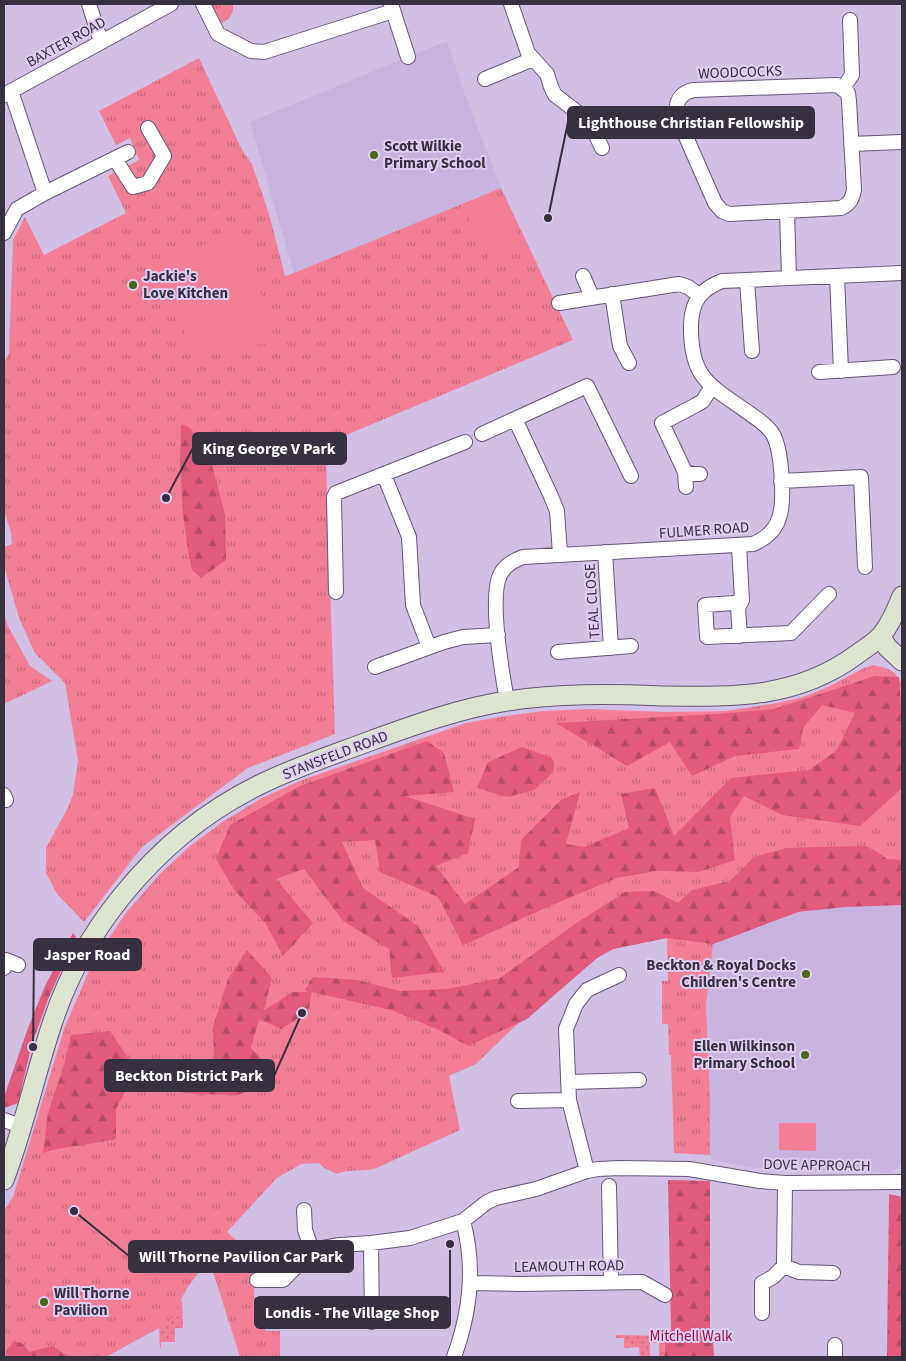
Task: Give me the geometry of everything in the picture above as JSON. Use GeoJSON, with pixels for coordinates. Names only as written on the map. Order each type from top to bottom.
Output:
{"type":"FeatureCollection","features":[{"type":"Feature","properties":{"kind":"street"},"geometry":{"type":"LineString","coordinates":[[90,4],[101,42]]}},
{"type":"Feature","properties":{"kind":"street","name":"BAXTER ROAD"},"geometry":{"type":"LineString","coordinates":[[8,93],[171,4]]}},
{"type":"Feature","properties":{"kind":"street"},"geometry":{"type":"LineString","coordinates":[[202,4],[218,34],[251,51],[264,52],[392,8],[408,57]]}},
{"type":"Feature","properties":{"kind":"street"},"geometry":{"type":"LineString","coordinates":[[510,4],[526,49],[533,59],[542,66],[555,95],[590,122],[602,148]]}},
{"type":"Feature","properties":{"kind":"street"},"geometry":{"type":"LineString","coordinates":[[843,88],[852,75],[850,20]]}},
{"type":"Feature","properties":{"kind":"street"},"geometry":{"type":"LineString","coordinates":[[485,79],[533,59]]}},
{"type":"Feature","properties":{"kind":"street","name":"WOODCOCKS"},"geometry":{"type":"LineString","coordinates":[[837,84],[843,88],[848,93],[850,101],[854,190],[848,205],[841,208],[729,214],[722,211],[715,203],[676,114],[678,101],[686,92],[694,90],[837,84]]}},
{"type":"Feature","properties":{"kind":"street"},"geometry":{"type":"LineString","coordinates":[[8,93],[45,193]]}},
{"type":"Feature","properties":{"kind":"street"},"geometry":{"type":"LineString","coordinates":[[4,233],[17,209],[45,193],[122,156],[133,187],[148,183],[164,156],[148,128]]}},
{"type":"Feature","properties":{"kind":"street"},"geometry":{"type":"LineString","coordinates":[[851,144],[902,142]]}},
{"type":"Feature","properties":{"kind":"street"},"geometry":{"type":"LineString","coordinates":[[787,211],[789,278]]}},
{"type":"Feature","properties":{"kind":"street"},"geometry":{"type":"LineString","coordinates":[[559,303],[679,284],[688,287],[700,295],[709,286],[722,281],[902,273]]}},
{"type":"Feature","properties":{"kind":"street"},"geometry":{"type":"LineString","coordinates":[[583,276],[592,297]]}},
{"type":"Feature","properties":{"kind":"street"},"geometry":{"type":"LineString","coordinates":[[837,276],[841,371]]}},
{"type":"Feature","properties":{"kind":"street"},"geometry":{"type":"LineString","coordinates":[[747,280],[752,351]]}},
{"type":"Feature","properties":{"kind":"street"},"geometry":{"type":"LineString","coordinates":[[612,294],[620,346],[629,363]]}},
{"type":"Feature","properties":{"kind":"street","name":"FULMER ROAD"},"geometry":{"type":"LineString","coordinates":[[507,701],[498,635],[496,594],[497,583],[506,566],[523,557],[753,544],[764,539],[773,530],[779,518],[782,506],[780,453],[772,432],[762,422],[712,386],[697,369],[691,342],[691,311],[700,295]]}},
{"type":"Feature","properties":{"kind":"street"},"geometry":{"type":"LineString","coordinates":[[819,372],[893,368]]}},
{"type":"Feature","properties":{"kind":"street"},"geometry":{"type":"LineString","coordinates":[[482,434],[587,386],[631,476]]}},
{"type":"Feature","properties":{"kind":"street"},"geometry":{"type":"LineString","coordinates":[[686,487],[685,472],[662,423],[696,406],[702,401],[712,386]]}},
{"type":"Feature","properties":{"kind":"street"},"geometry":{"type":"LineString","coordinates":[[515,419],[557,512],[560,554]]}},
{"type":"Feature","properties":{"kind":"street"},"geometry":{"type":"LineString","coordinates":[[336,592],[334,497],[336,493],[465,442]]}},
{"type":"Feature","properties":{"kind":"street"},"geometry":{"type":"LineString","coordinates":[[685,472],[700,474]]}},
{"type":"Feature","properties":{"kind":"street"},"geometry":{"type":"LineString","coordinates":[[384,474],[409,537],[413,605],[428,647]]}},
{"type":"Feature","properties":{"kind":"street"},"geometry":{"type":"LineString","coordinates":[[781,480],[861,477],[865,567]]}},
{"type":"Feature","properties":{"kind":"street"},"geometry":{"type":"LineString","coordinates":[[740,546],[742,600],[738,608],[740,636]]}},
{"type":"Feature","properties":{"kind":"street","name":"TEAL CLOSE"},"geometry":{"type":"LineString","coordinates":[[605,552],[611,648]]}},
{"type":"Feature","properties":{"kind":"street"},"geometry":{"type":"LineString","coordinates":[[742,600],[734,603],[705,605],[707,637],[791,633],[829,594]]}},
{"type":"Feature","properties":{"kind":"street"},"geometry":{"type":"LineString","coordinates":[[902,596],[881,636],[887,647],[902,661]]}},
{"type":"Feature","properties":{"kind":"street"},"geometry":{"type":"LineString","coordinates":[[375,667],[428,647],[463,637],[498,635]]}},
{"type":"Feature","properties":{"kind":"street","name":"STANSFELD ROAD"},"geometry":{"type":"LineString","coordinates":[[4,1180],[23,1127],[54,1019],[90,940],[121,897],[151,863],[200,820],[229,801],[287,772],[459,712],[507,701],[578,696],[705,697],[753,694],[783,689],[814,680],[842,666],[881,636]]}},
{"type":"Feature","properties":{"kind":"street","name":"TEAL CLOSE"},"geometry":{"type":"LineString","coordinates":[[558,652],[631,646]]}},
{"type":"Feature","properties":{"kind":"street"},"geometry":{"type":"LineString","coordinates":[[4,795],[6,800],[4,800]]}},
{"type":"Feature","properties":{"kind":"street"},"geometry":{"type":"LineString","coordinates":[[4,968],[6,960],[18,964]]}},
{"type":"Feature","properties":{"kind":"street"},"geometry":{"type":"LineString","coordinates":[[586,1171],[569,1100],[566,1029],[576,1004],[587,990],[619,975]]}},
{"type":"Feature","properties":{"kind":"street"},"geometry":{"type":"LineString","coordinates":[[568,1082],[639,1080]]}},
{"type":"Feature","properties":{"kind":"street"},"geometry":{"type":"LineString","coordinates":[[518,1101],[569,1100]]}},
{"type":"Feature","properties":{"kind":"street"},"geometry":{"type":"LineString","coordinates":[[4,1120],[23,1127]]}},
{"type":"Feature","properties":{"kind":"street","name":"DOVE APPROACH"},"geometry":{"type":"LineString","coordinates":[[463,1222],[487,1202],[536,1189],[586,1171],[609,1168],[673,1168],[709,1171],[760,1181],[786,1183],[902,1182]]}},
{"type":"Feature","properties":{"kind":"street"},"geometry":{"type":"LineString","coordinates":[[762,1313],[762,1283],[773,1277],[784,1266],[786,1183]]}},
{"type":"Feature","properties":{"kind":"street"},"geometry":{"type":"LineString","coordinates":[[609,1186],[611,1282]]}},
{"type":"Feature","properties":{"kind":"street"},"geometry":{"type":"LineString","coordinates":[[304,1210],[305,1230],[312,1250]]}},
{"type":"Feature","properties":{"kind":"street"},"geometry":{"type":"LineString","coordinates":[[257,1280],[283,1280],[312,1250],[340,1245],[370,1244],[410,1238],[463,1222],[470,1249],[471,1283],[463,1331],[454,1357]]}},
{"type":"Feature","properties":{"kind":"street"},"geometry":{"type":"LineString","coordinates":[[370,1244],[372,1322]]}},
{"type":"Feature","properties":{"kind":"street"},"geometry":{"type":"LineString","coordinates":[[784,1266],[799,1272],[833,1273]]}},
{"type":"Feature","properties":{"kind":"street","name":"LEAMOUTH ROAD"},"geometry":{"type":"LineString","coordinates":[[471,1283],[642,1282],[665,1295]]}},
{"type":"Feature","properties":{"kind":"shaded area","name":"Scott Wilkie Primary School"},"geometry":{"type":"Polygon","coordinates":[[[447,41],[465,95],[501,188],[294,273],[250,122],[447,41]]]}},
{"type":"Feature","properties":{"kind":"shaded area","name":"Ellen Wilkinson Primary School"},"geometry":{"type":"Polygon","coordinates":[[[902,905],[902,1161],[899,1167],[890,1173],[785,1170],[748,1167],[713,1160],[710,1155],[706,1005],[713,944],[798,912],[839,907],[902,905]]]}},
{"type":"Feature","properties":{"kind":"green space"},"geometry":{"type":"Polygon","coordinates":[[[210,4],[233,4],[232,14],[226,21],[219,24],[210,4]]]}},
{"type":"Feature","properties":{"kind":"green space"},"geometry":{"type":"Polygon","coordinates":[[[199,58],[242,150],[252,164],[269,214],[285,276],[501,188],[573,340],[327,443],[335,734],[248,768],[142,847],[84,922],[57,894],[46,873],[46,848],[73,795],[78,761],[65,683],[35,653],[19,618],[4,566],[4,547],[12,544],[11,532],[4,511],[4,363],[9,353],[13,240],[25,217],[44,255],[126,213],[108,176],[139,160],[130,138],[116,145],[99,111],[199,58]]]}},
{"type":"Feature","properties":{"kind":"green space"},"geometry":{"type":"Polygon","coordinates":[[[500,197],[525,247],[491,263],[467,214],[500,197]]]}},
{"type":"Feature","properties":{"kind":"green space"},"geometry":{"type":"Polygon","coordinates":[[[241,226],[276,343],[191,351],[165,264],[241,226]]]}},
{"type":"Feature","properties":{"kind":"green space"},"geometry":{"type":"Polygon","coordinates":[[[181,424],[189,427],[208,449],[225,515],[226,560],[201,578],[192,570],[183,514],[180,462],[181,424]]]}},
{"type":"Feature","properties":{"kind":"green space"},"geometry":{"type":"Polygon","coordinates":[[[4,613],[8,626],[30,666],[52,681],[4,704],[4,613]]]}},
{"type":"Feature","properties":{"kind":"green space"},"geometry":{"type":"Polygon","coordinates":[[[873,665],[883,667],[895,673],[902,685],[902,886],[798,912],[713,944],[706,1005],[710,1155],[674,1153],[671,1055],[669,1055],[668,1024],[662,1024],[662,981],[668,981],[667,938],[613,949],[597,958],[512,1029],[476,1064],[449,1076],[460,1130],[374,1169],[347,1171],[337,1174],[324,1168],[319,1163],[301,1164],[277,1178],[227,1232],[238,1242],[239,1248],[245,1248],[255,1253],[254,1297],[265,1297],[265,1331],[280,1331],[280,1357],[240,1357],[209,1259],[187,1288],[170,1322],[106,1357],[4,1357],[4,1211],[13,1197],[64,1029],[92,964],[125,914],[160,874],[190,846],[224,821],[262,798],[302,780],[466,723],[543,711],[587,709],[663,712],[726,711],[800,698],[826,688],[873,665]]]}},
{"type":"Feature","properties":{"kind":"green space"},"geometry":{"type":"Polygon","coordinates":[[[875,676],[899,677],[902,726],[902,788],[860,826],[782,815],[744,796],[730,817],[735,860],[699,872],[656,871],[617,878],[463,945],[438,897],[380,872],[375,840],[342,842],[363,888],[418,926],[444,972],[392,978],[389,949],[343,921],[304,869],[276,879],[313,923],[283,956],[266,924],[235,891],[216,859],[230,825],[300,786],[427,741],[444,753],[454,792],[405,796],[475,819],[468,853],[436,866],[465,904],[519,867],[521,840],[561,800],[580,792],[566,844],[584,847],[629,828],[621,794],[655,788],[674,836],[731,778],[809,770],[837,750],[855,713],[822,705],[803,728],[799,749],[735,756],[692,776],[670,742],[627,766],[556,723],[774,709],[875,676]]]}},
{"type":"Feature","properties":{"kind":"green space"},"geometry":{"type":"Polygon","coordinates":[[[522,747],[552,758],[554,763],[553,772],[534,790],[508,797],[477,788],[488,762],[522,747]]]}},
{"type":"Feature","properties":{"kind":"green space"},"geometry":{"type":"Polygon","coordinates":[[[865,846],[887,859],[902,860],[902,905],[845,907],[798,912],[713,944],[667,938],[613,949],[597,958],[527,1019],[468,1046],[439,1030],[391,1010],[312,992],[308,1012],[281,1029],[259,1019],[251,1048],[268,1065],[263,1087],[237,1095],[194,1094],[147,1087],[132,1078],[116,1109],[116,1139],[61,1148],[43,1153],[48,1113],[64,1065],[71,1035],[110,1031],[129,1059],[214,1062],[213,1027],[228,979],[247,950],[272,978],[264,1010],[293,992],[308,992],[305,990],[313,977],[357,980],[400,991],[448,989],[500,978],[575,924],[625,892],[654,891],[678,903],[692,890],[730,881],[754,857],[786,848],[865,846]]]}},
{"type":"Feature","properties":{"kind":"green space"},"geometry":{"type":"Polygon","coordinates":[[[73,933],[76,937],[49,997],[32,1044],[18,1103],[4,1108],[4,1097],[28,1028],[45,986],[73,933]]]}},
{"type":"Feature","properties":{"kind":"green space"},"geometry":{"type":"Polygon","coordinates":[[[779,1123],[816,1123],[816,1151],[779,1150],[779,1123]]]}},
{"type":"Feature","properties":{"kind":"green space","name":"Mitchell Walk"},"geometry":{"type":"Polygon","coordinates":[[[668,1180],[710,1181],[710,1327],[713,1338],[714,1357],[664,1357],[665,1339],[671,1330],[668,1180]]]}},
{"type":"Feature","properties":{"kind":"green space"},"geometry":{"type":"Polygon","coordinates":[[[889,1194],[902,1197],[902,1357],[887,1357],[889,1194]]]}},
{"type":"Feature","properties":{"kind":"green space"},"geometry":{"type":"Polygon","coordinates":[[[180,1301],[182,1302],[183,1328],[175,1328],[175,1342],[161,1342],[160,1348],[159,1327],[170,1322],[180,1301]]]}},
{"type":"Feature","properties":{"kind":"green space"},"geometry":{"type":"Polygon","coordinates":[[[616,1335],[662,1336],[665,1339],[664,1357],[659,1357],[659,1343],[650,1343],[650,1357],[640,1357],[639,1347],[624,1348],[624,1338],[616,1338],[616,1335]]]}},
{"type":"Feature","properties":{"kind":"green space"},"geometry":{"type":"Polygon","coordinates":[[[14,1341],[23,1344],[29,1352],[53,1346],[68,1357],[9,1357],[6,1351],[14,1341]]]}},
{"type":"Feature","properties":{"kind":"place","name":"Scott Wilkie Primary School"},"geometry":{"type":"Point","coordinates":[374,155]}},
{"type":"Feature","properties":{"kind":"place","name":"Lighthouse Christian Fellowship"},"geometry":{"type":"Point","coordinates":[548,218]}},
{"type":"Feature","properties":{"kind":"place","name":"Jackie's Love Kitchen"},"geometry":{"type":"Point","coordinates":[133,285]}},
{"type":"Feature","properties":{"kind":"place","name":"King George V Park"},"geometry":{"type":"Point","coordinates":[166,498]}},
{"type":"Feature","properties":{"kind":"place","name":"Beckton & Royal Docks Children's Centre"},"geometry":{"type":"Point","coordinates":[806,974]}},
{"type":"Feature","properties":{"kind":"place","name":"Beckton District Park"},"geometry":{"type":"Point","coordinates":[302,1013]}},
{"type":"Feature","properties":{"kind":"place","name":"Jasper Road"},"geometry":{"type":"Point","coordinates":[33,1047]}},
{"type":"Feature","properties":{"kind":"place","name":"Ellen Wilkinson Primary School"},"geometry":{"type":"Point","coordinates":[805,1055]}},
{"type":"Feature","properties":{"kind":"place","name":"Will Thorne Pavilion Car Park"},"geometry":{"type":"Point","coordinates":[74,1211]}},
{"type":"Feature","properties":{"kind":"place","name":"Londis - The Village Shop"},"geometry":{"type":"Point","coordinates":[450,1244]}},
{"type":"Feature","properties":{"kind":"place","name":"Will Thorne Pavilion"},"geometry":{"type":"Point","coordinates":[44,1302]}}]}
